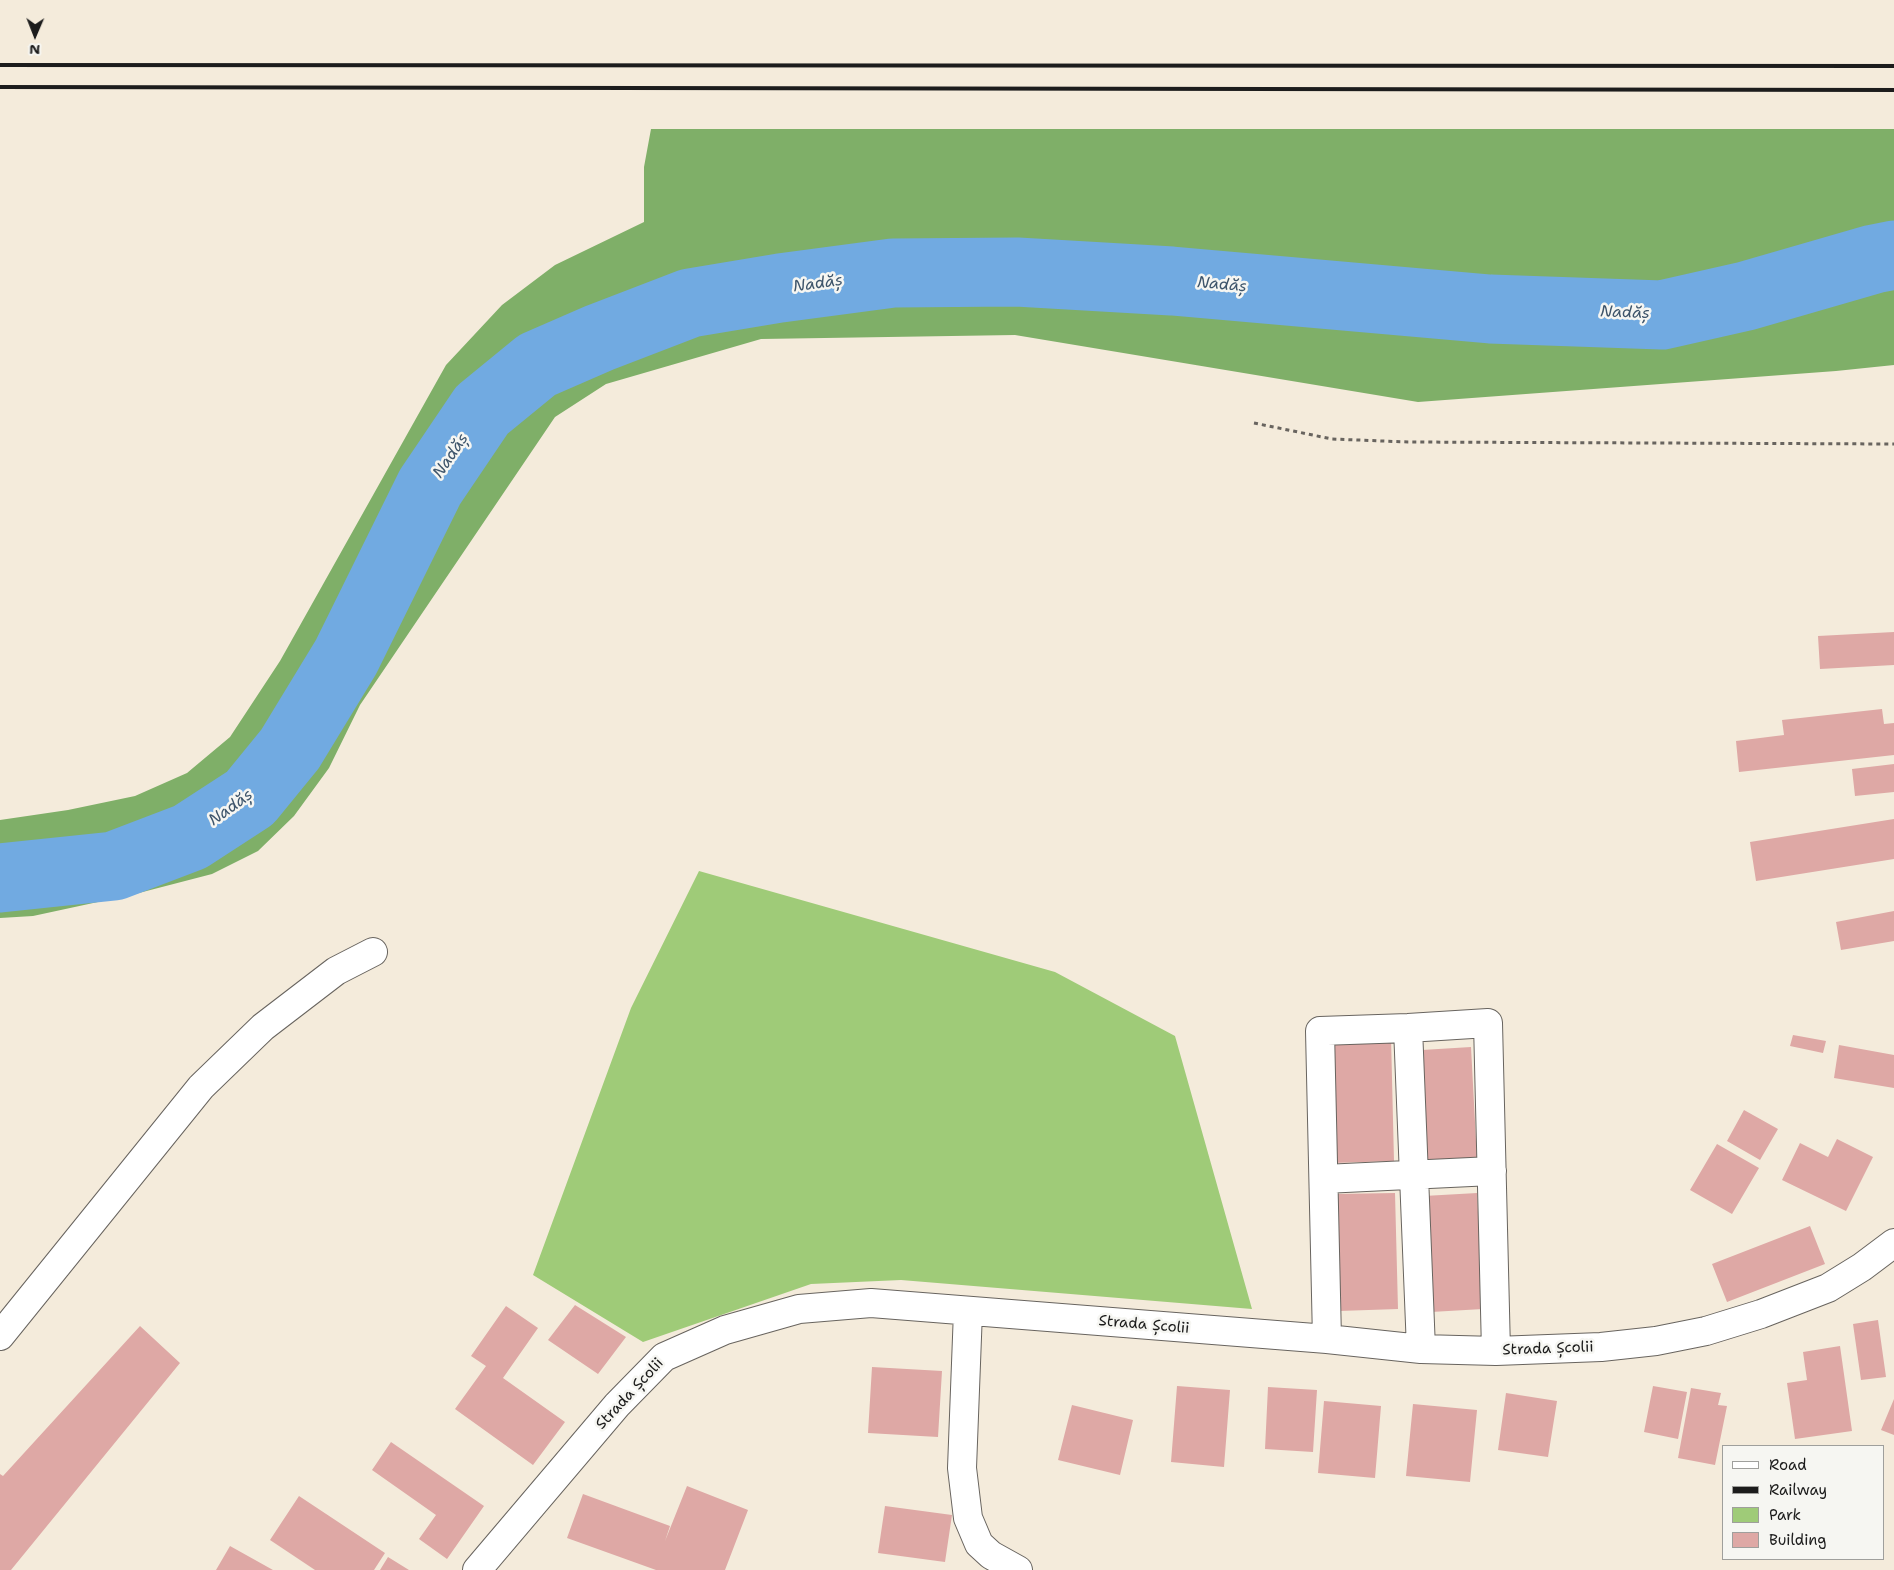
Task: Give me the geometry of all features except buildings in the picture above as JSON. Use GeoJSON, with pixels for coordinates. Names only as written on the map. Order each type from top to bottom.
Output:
{"type":"FeatureCollection","features":[{"type":"Feature","properties":{"kind":"street"},"geometry":{"type":"LineString","coordinates":[[0,1336],[201,1087],[263,1028],[336,971],[373,952]]}},
{"type":"Feature","properties":{"kind":"street"},"geometry":{"type":"LineString","coordinates":[[1327,1339],[1320,1031],[1488,1023],[1496,1351]]}},
{"type":"Feature","properties":{"kind":"street"},"geometry":{"type":"LineString","coordinates":[[1408,1028],[1420,1349]]}},
{"type":"Feature","properties":{"kind":"street"},"geometry":{"type":"LineString","coordinates":[[1324,1179],[1492,1171]]}},
{"type":"Feature","properties":{"kind":"street","name":"Strada Școlii"},"geometry":{"type":"LineString","coordinates":[[477,1570],[618,1405],[664,1357],[725,1330],[799,1309],[871,1303],[1327,1339],[1420,1349],[1496,1351],[1602,1347],[1656,1341],[1706,1331],[1761,1314],[1828,1288],[1862,1267],[1894,1243]]}},
{"type":"Feature","properties":{"kind":"street"},"geometry":{"type":"LineString","coordinates":[[968,1311],[962,1468],[968,1518],[979,1544],[991,1556],[1018,1570]]}},
{"type":"Feature","properties":{"kind":"path"},"geometry":{"type":"LineString","coordinates":[[1254,423],[1332,439],[1408,442],[1894,444]]}},
{"type":"Feature","properties":{"kind":"green space"},"geometry":{"type":"Polygon","coordinates":[[[651,129],[1894,129],[1894,365],[1418,402],[1015,335],[761,339],[606,384],[555,417],[360,705],[329,768],[294,816],[258,851],[212,874],[135,894],[33,916],[0,918],[0,820],[68,810],[135,796],[187,773],[230,737],[280,661],[446,365],[502,305],[555,265],[644,222],[644,167],[651,129]]]}},
{"type":"Feature","properties":{"kind":"green space"},"geometry":{"type":"Polygon","coordinates":[[[699,871],[1055,972],[1175,1036],[1252,1309],[901,1280],[811,1284],[643,1342],[533,1275],[631,1008],[699,871]]]}},
{"type":"Feature","properties":{"kind":"waterway","name":"Nadăș"},"geometry":{"type":"LineString","coordinates":[[0,878],[114,866],[190,837],[250,798],[290,749],[346,657],[430,487],[482,410],[537,365],[599,338],[690,303],[780,288],[893,273],[1017,272],[1172,281],[1490,309],[1662,315],[1746,296],[1894,255]]}},
{"type":"Feature","properties":{"kind":"railway"},"geometry":{"type":"LineString","coordinates":[[0,65],[1894,66]]}},
{"type":"Feature","properties":{"kind":"railway"},"geometry":{"type":"LineString","coordinates":[[0,87],[1894,90]]}}]}
